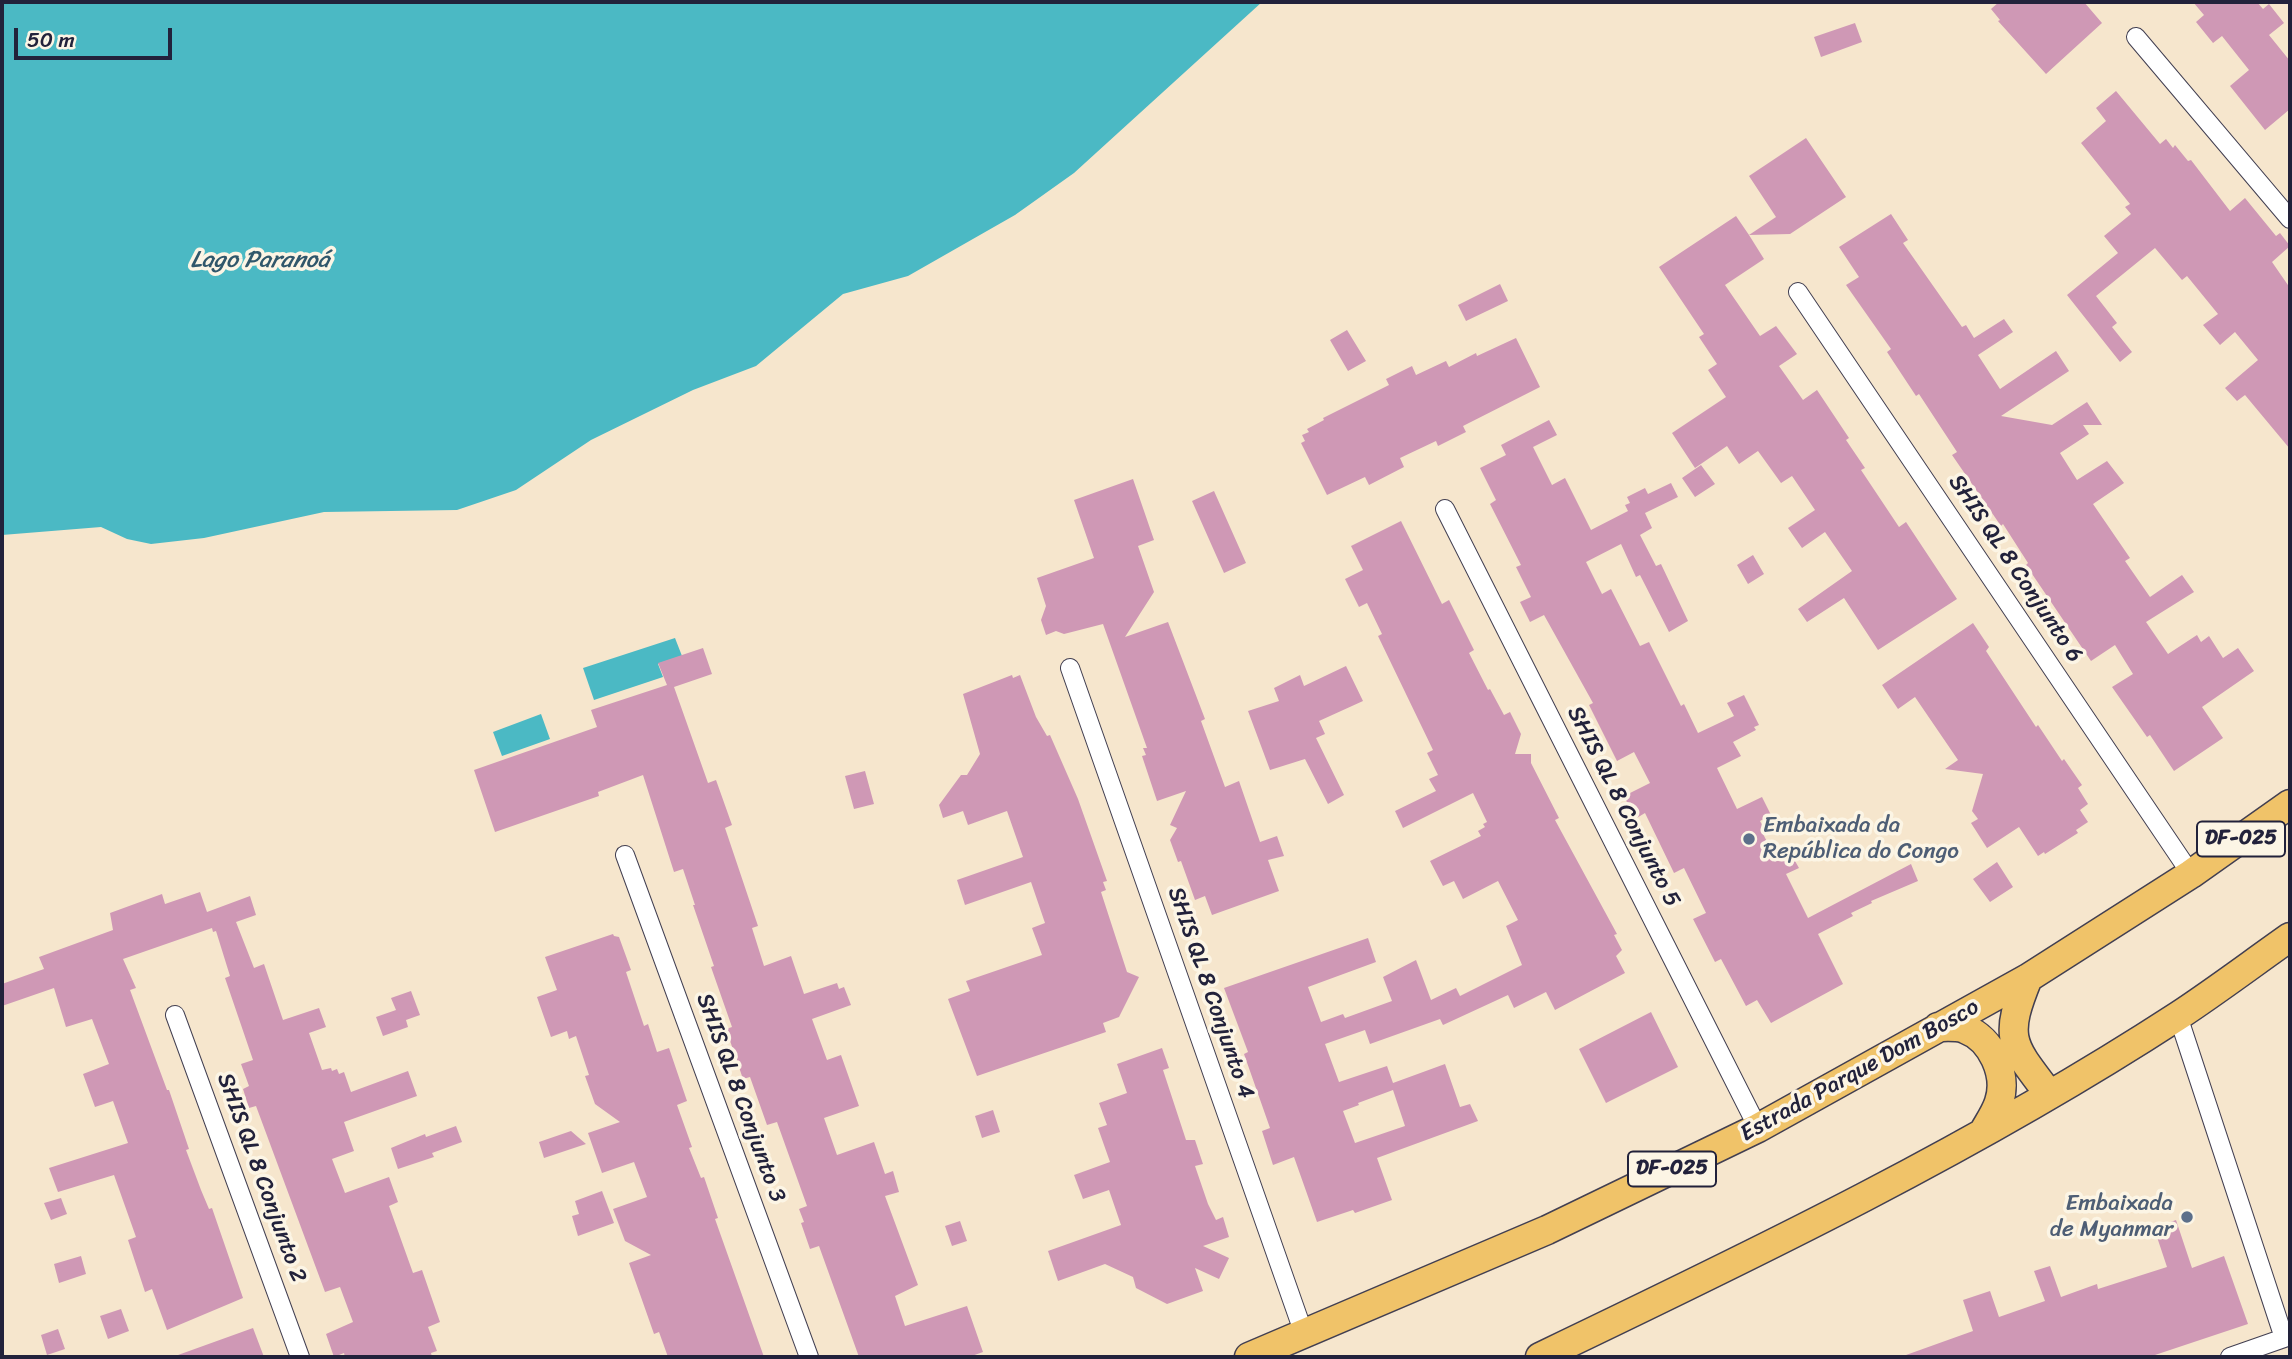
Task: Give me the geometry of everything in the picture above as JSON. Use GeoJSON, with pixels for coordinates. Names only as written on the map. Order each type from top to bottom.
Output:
{"type":"FeatureCollection","features":[{"type":"Feature","properties":{"kind":"main road","name":"Estrada Parque Dom Bosco"},"geometry":{"type":"LineString","coordinates":[[1249,1357],[1547,1230],[1758,1128],[2028,978],[2191,874],[2290,804]]}},
{"type":"Feature","properties":{"kind":"main road"},"geometry":{"type":"LineString","coordinates":[[1540,1357],[1791,1236],[1984,1131],[2178,1016],[2290,937]]}},
{"type":"Feature","properties":{"kind":"main road"},"geometry":{"type":"LineString","coordinates":[[2028,978],[2015,1010],[2015,1046],[2049,1094]]}},
{"type":"Feature","properties":{"kind":"main road"},"geometry":{"type":"LineString","coordinates":[[1938,1027],[1963,1028],[1979,1037],[1991,1050],[2002,1083],[1999,1101],[1984,1131]]}},
{"type":"Feature","properties":{"kind":"street"},"geometry":{"type":"LineString","coordinates":[[2136,37],[2290,219]]}},
{"type":"Feature","properties":{"kind":"street","name":"SHIS QL 8 Conjunto 6"},"geometry":{"type":"LineString","coordinates":[[1798,292],[2191,874]]}},
{"type":"Feature","properties":{"kind":"street","name":"SHIS QL 8 Conjunto 5"},"geometry":{"type":"LineString","coordinates":[[1445,509],[1758,1128]]}},
{"type":"Feature","properties":{"kind":"street","name":"SHIS QL 8 Conjunto 4"},"geometry":{"type":"LineString","coordinates":[[1070,668],[1304,1334]]}},
{"type":"Feature","properties":{"kind":"street","name":"SHIS QL 8 Conjunto 3"},"geometry":{"type":"LineString","coordinates":[[625,855],[809,1357]]}},
{"type":"Feature","properties":{"kind":"street","name":"SHIS QL 8 Conjunto 2"},"geometry":{"type":"LineString","coordinates":[[175,1015],[300,1357]]}},
{"type":"Feature","properties":{"kind":"street"},"geometry":{"type":"LineString","coordinates":[[2178,1016],[2287,1337],[2230,1357]]}},
{"type":"Feature","properties":{"kind":"water","name":"Lago Paranoá"},"geometry":{"type":"Polygon","coordinates":[[[2,2],[1262,2],[1074,173],[1015,215],[908,276],[843,294],[756,366],[693,390],[591,440],[516,490],[457,510],[324,512],[204,538],[151,544],[127,539],[101,527],[2,535],[2,2]]]}},
{"type":"Feature","properties":{"kind":"water"},"geometry":{"type":"Polygon","coordinates":[[[675,638],[682,656],[658,664],[663,677],[594,700],[583,668],[675,638]]]}},
{"type":"Feature","properties":{"kind":"water"},"geometry":{"type":"Polygon","coordinates":[[[541,714],[550,739],[502,756],[493,732],[541,714]]]}},
{"type":"Feature","properties":{"kind":"building"},"geometry":{"type":"Polygon","coordinates":[[[1999,2],[2084,2],[2102,23],[2046,74],[1998,21],[2000,20],[1991,9],[1999,2]]]}},
{"type":"Feature","properties":{"kind":"building"},"geometry":{"type":"Polygon","coordinates":[[[2193,2],[2257,2],[2263,9],[2269,4],[2284,23],[2269,35],[2290,61],[2290,109],[2265,130],[2230,86],[2249,70],[2222,36],[2213,43],[2196,22],[2204,15],[2193,2]]]}},
{"type":"Feature","properties":{"kind":"building"},"geometry":{"type":"Polygon","coordinates":[[[1855,23],[1862,42],[1821,57],[1814,37],[1855,23]]]}},
{"type":"Feature","properties":{"kind":"building"},"geometry":{"type":"Polygon","coordinates":[[[2116,91],[2160,144],[2166,139],[2173,148],[2175,145],[2188,161],[2191,160],[2230,211],[2245,198],[2276,236],[2280,233],[2290,246],[2272,262],[2290,288],[2290,449],[2245,395],[2237,401],[2225,388],[2258,360],[2235,332],[2220,345],[2203,325],[2218,314],[2187,276],[2182,280],[2155,248],[2096,296],[2117,323],[2112,327],[2132,352],[2120,362],[2067,295],[2118,253],[2104,236],[2131,214],[2125,207],[2130,204],[2081,143],[2106,121],[2096,108],[2116,91]]]}},
{"type":"Feature","properties":{"kind":"building"},"geometry":{"type":"Polygon","coordinates":[[[1806,138],[1846,197],[1790,234],[1749,235],[1776,217],[1749,176],[1806,138]]]}},
{"type":"Feature","properties":{"kind":"building"},"geometry":{"type":"Polygon","coordinates":[[[1891,214],[1908,240],[1903,243],[1962,327],[1966,325],[1974,338],[2004,319],[2013,332],[1978,355],[2000,389],[2056,351],[2069,371],[2001,416],[2052,425],[2087,402],[2102,425],[2083,425],[2089,434],[2060,453],[2077,480],[2107,461],[2124,483],[2093,504],[2130,558],[2125,561],[2150,597],[2182,575],[2194,592],[2146,622],[2168,654],[2197,635],[2201,642],[2209,636],[2223,658],[2238,648],[2254,671],[2202,707],[2223,738],[2174,771],[2112,687],[2133,674],[2115,645],[2091,661],[2026,565],[2028,563],[2003,524],[2001,526],[1952,455],[1957,452],[1919,394],[1916,396],[1887,352],[1891,349],[1846,285],[1859,277],[1839,247],[1891,214]]]}},
{"type":"Feature","properties":{"kind":"building"},"geometry":{"type":"Polygon","coordinates":[[[1736,216],[1764,259],[1725,285],[1760,336],[1776,326],[1797,354],[1779,366],[1803,400],[1817,390],[1849,438],[1846,440],[1865,468],[1861,470],[1899,527],[1906,522],[1957,599],[1878,650],[1844,598],[1807,622],[1798,609],[1852,571],[1825,532],[1802,548],[1788,528],[1815,510],[1792,476],[1781,483],[1758,451],[1739,464],[1727,446],[1695,468],[1672,433],[1726,397],[1708,370],[1717,364],[1699,337],[1704,334],[1659,267],[1736,216]]]}},
{"type":"Feature","properties":{"kind":"building"},"geometry":{"type":"Polygon","coordinates":[[[1500,284],[1508,301],[1466,321],[1458,305],[1500,284]]]}},
{"type":"Feature","properties":{"kind":"building"},"geometry":{"type":"Polygon","coordinates":[[[1347,330],[1366,361],[1348,371],[1330,340],[1347,330]]]}},
{"type":"Feature","properties":{"kind":"building"},"geometry":{"type":"Polygon","coordinates":[[[1516,338],[1540,387],[1463,426],[1466,432],[1438,446],[1436,441],[1400,458],[1404,467],[1369,485],[1365,477],[1327,495],[1301,443],[1305,441],[1302,435],[1309,432],[1307,429],[1324,420],[1323,418],[1389,385],[1386,379],[1412,366],[1416,375],[1446,361],[1449,367],[1476,353],[1477,356],[1516,338]]]}},
{"type":"Feature","properties":{"kind":"building"},"geometry":{"type":"Polygon","coordinates":[[[1549,420],[1557,435],[1533,447],[1552,485],[1565,478],[1591,530],[1628,511],[1625,505],[1630,503],[1627,497],[1645,488],[1648,494],[1671,483],[1678,497],[1645,513],[1652,528],[1640,535],[1656,566],[1661,564],[1688,621],[1669,632],[1640,575],[1636,577],[1621,544],[1586,562],[1602,594],[1611,589],[1640,646],[1649,642],[1681,706],[1684,704],[1698,733],[1734,716],[1727,703],[1744,695],[1759,725],[1754,727],[1756,730],[1733,742],[1741,756],[1717,768],[1737,809],[1762,797],[1771,815],[1760,821],[1765,830],[1762,832],[1777,861],[1791,854],[1799,868],[1786,874],[1808,918],[1911,864],[1918,881],[1871,901],[1872,903],[1851,913],[1853,916],[1818,934],[1843,984],[1771,1023],[1757,1000],[1746,1006],[1721,959],[1715,962],[1693,919],[1706,913],[1684,868],[1674,873],[1645,813],[1635,819],[1624,796],[1650,783],[1634,752],[1617,761],[1589,705],[1593,703],[1544,615],[1530,622],[1520,602],[1531,597],[1516,567],[1521,565],[1490,504],[1496,500],[1480,468],[1506,455],[1501,445],[1549,420]]]}},
{"type":"Feature","properties":{"kind":"building"},"geometry":{"type":"Polygon","coordinates":[[[1701,465],[1715,484],[1695,497],[1682,478],[1701,465]]]}},
{"type":"Feature","properties":{"kind":"building"},"geometry":{"type":"Polygon","coordinates":[[[1133,479],[1154,540],[1138,546],[1154,592],[1125,637],[1168,622],[1205,719],[1201,721],[1225,787],[1239,781],[1260,842],[1277,836],[1284,856],[1268,860],[1279,891],[1212,915],[1205,896],[1195,900],[1170,840],[1177,828],[1170,825],[1186,791],[1157,801],[1142,756],[1146,755],[1143,748],[1147,748],[1103,624],[1064,634],[1056,631],[1046,635],[1041,620],[1046,606],[1037,578],[1094,558],[1074,500],[1133,479]]]}},
{"type":"Feature","properties":{"kind":"building"},"geometry":{"type":"Polygon","coordinates":[[[1214,491],[1246,563],[1224,573],[1192,501],[1214,491]]]}},
{"type":"Feature","properties":{"kind":"building"},"geometry":{"type":"Polygon","coordinates":[[[1401,521],[1442,604],[1449,600],[1474,650],[1469,653],[1488,690],[1490,689],[1504,715],[1510,712],[1521,734],[1515,754],[1531,754],[1531,763],[1559,818],[1555,820],[1617,934],[1614,935],[1622,950],[1616,956],[1625,973],[1555,1010],[1546,992],[1514,1008],[1508,995],[1443,1025],[1440,1019],[1370,1044],[1365,1030],[1325,1044],[1339,1082],[1387,1066],[1393,1083],[1445,1064],[1460,1107],[1470,1104],[1478,1121],[1377,1158],[1392,1200],[1317,1222],[1294,1157],[1273,1165],[1262,1131],[1270,1128],[1244,1054],[1248,1052],[1224,988],[1368,938],[1376,962],[1308,987],[1321,1022],[1343,1014],[1345,1018],[1392,1001],[1383,977],[1416,960],[1431,1000],[1456,988],[1460,996],[1522,965],[1506,926],[1518,920],[1498,881],[1463,899],[1454,881],[1443,886],[1430,861],[1481,836],[1478,831],[1485,827],[1483,824],[1487,822],[1473,793],[1403,828],[1395,811],[1436,791],[1429,779],[1438,775],[1427,753],[1433,750],[1378,636],[1382,634],[1367,603],[1359,607],[1345,579],[1363,570],[1351,546],[1401,521]],[[1393,1090],[1343,1111],[1355,1143],[1405,1126],[1393,1090]]]}},
{"type":"Feature","properties":{"kind":"building"},"geometry":{"type":"Polygon","coordinates":[[[1753,555],[1764,574],[1748,584],[1737,565],[1753,555]]]}},
{"type":"Feature","properties":{"kind":"building"},"geometry":{"type":"Polygon","coordinates":[[[1973,623],[1989,647],[1986,651],[2036,727],[2038,725],[2082,785],[2078,788],[2088,804],[2080,810],[2088,822],[2076,830],[2078,833],[2045,854],[2044,852],[2038,856],[2019,827],[1987,848],[1971,823],[1978,819],[1972,811],[1983,774],[1945,769],[1958,760],[1915,697],[1898,709],[1882,685],[1973,623]]]}},
{"type":"Feature","properties":{"kind":"building"},"geometry":{"type":"Polygon","coordinates":[[[703,648],[712,674],[674,687],[708,783],[716,780],[732,825],[725,828],[758,926],[752,928],[764,966],[791,956],[804,994],[837,983],[839,989],[844,987],[851,1005],[812,1019],[827,1060],[841,1055],[859,1106],[824,1118],[837,1155],[874,1142],[885,1174],[893,1171],[899,1192],[885,1196],[918,1285],[895,1296],[905,1326],[967,1306],[983,1352],[969,1357],[859,1357],[819,1246],[810,1249],[799,1209],[807,1206],[777,1122],[767,1125],[750,1077],[743,1079],[726,1029],[732,1027],[711,967],[714,966],[695,905],[683,869],[674,872],[643,775],[598,792],[599,796],[495,832],[474,770],[597,727],[591,710],[667,685],[658,663],[703,648]]]}},
{"type":"Feature","properties":{"kind":"building"},"geometry":{"type":"Polygon","coordinates":[[[1346,666],[1363,701],[1319,721],[1325,734],[1316,738],[1344,795],[1328,804],[1305,759],[1270,770],[1248,711],[1279,701],[1274,688],[1300,675],[1304,686],[1346,666]]]}},
{"type":"Feature","properties":{"kind":"building"},"geometry":{"type":"Polygon","coordinates":[[[1012,675],[1013,678],[1020,675],[1036,717],[1047,736],[1050,735],[1078,799],[1107,881],[1103,882],[1106,890],[1101,892],[1127,972],[1139,977],[1119,1017],[1103,1023],[1106,1032],[977,1076],[948,999],[970,991],[966,981],[1042,955],[1032,928],[1045,923],[1031,882],[965,905],[957,880],[1023,857],[1007,811],[968,825],[963,811],[943,818],[939,805],[961,775],[967,775],[980,754],[963,694],[1012,675]]]}},
{"type":"Feature","properties":{"kind":"building"},"geometry":{"type":"Polygon","coordinates":[[[865,771],[874,804],[854,809],[845,776],[865,771]]]}},
{"type":"Feature","properties":{"kind":"building"},"geometry":{"type":"Polygon","coordinates":[[[1997,862],[2013,887],[1990,902],[1973,879],[1997,862]]]}},
{"type":"Feature","properties":{"kind":"building"},"geometry":{"type":"Polygon","coordinates":[[[200,892],[207,912],[250,896],[256,915],[236,922],[254,968],[264,964],[283,1020],[319,1008],[326,1027],[309,1033],[322,1070],[331,1068],[332,1071],[337,1069],[339,1074],[344,1072],[351,1092],[408,1071],[417,1096],[344,1122],[354,1151],[332,1159],[345,1193],[389,1177],[398,1202],[389,1206],[413,1273],[422,1270],[440,1322],[428,1327],[437,1351],[431,1353],[432,1357],[345,1357],[344,1353],[334,1357],[326,1334],[353,1322],[340,1287],[325,1292],[256,1106],[249,1108],[243,1089],[249,1086],[241,1064],[253,1060],[225,978],[230,976],[216,931],[213,932],[212,928],[123,959],[136,988],[130,990],[169,1090],[189,1149],[186,1150],[209,1209],[212,1208],[243,1298],[167,1330],[152,1289],[145,1292],[128,1240],[136,1237],[114,1175],[58,1192],[49,1168],[128,1143],[113,1101],[95,1107],[83,1074],[109,1064],[92,1019],[66,1027],[54,988],[2,1006],[2,984],[44,969],[39,957],[113,930],[110,913],[162,894],[165,904],[200,892]]]}},
{"type":"Feature","properties":{"kind":"building"},"geometry":{"type":"Polygon","coordinates":[[[613,934],[619,937],[631,970],[626,972],[644,1026],[648,1024],[657,1052],[669,1048],[687,1101],[677,1105],[692,1147],[689,1148],[701,1178],[704,1177],[718,1218],[715,1219],[764,1357],[668,1357],[659,1332],[654,1334],[629,1263],[651,1255],[625,1241],[613,1209],[647,1197],[634,1162],[602,1173],[588,1133],[620,1122],[595,1104],[576,1036],[569,1039],[567,1031],[551,1037],[537,997],[557,990],[545,957],[613,934]]]}},
{"type":"Feature","properties":{"kind":"building"},"geometry":{"type":"Polygon","coordinates":[[[411,991],[420,1015],[406,1020],[408,1027],[383,1036],[376,1017],[396,1010],[391,998],[411,991]]]}},
{"type":"Feature","properties":{"kind":"building"},"geometry":{"type":"Polygon","coordinates":[[[1651,1012],[1678,1067],[1606,1103],[1579,1049],[1651,1012]]]}},
{"type":"Feature","properties":{"kind":"building"},"geometry":{"type":"Polygon","coordinates":[[[1162,1048],[1169,1068],[1163,1070],[1186,1140],[1195,1140],[1203,1164],[1195,1166],[1208,1204],[1216,1220],[1223,1217],[1229,1237],[1203,1246],[1229,1258],[1219,1279],[1195,1268],[1203,1291],[1167,1304],[1136,1288],[1133,1277],[1105,1264],[1058,1281],[1048,1251],[1121,1225],[1109,1190],[1083,1199],[1074,1175],[1110,1162],[1098,1128],[1107,1125],[1099,1103],[1127,1093],[1117,1064],[1162,1048]]]}},
{"type":"Feature","properties":{"kind":"building"},"geometry":{"type":"Polygon","coordinates":[[[993,1110],[1000,1132],[982,1138],[975,1116],[993,1110]]]}},
{"type":"Feature","properties":{"kind":"building"},"geometry":{"type":"Polygon","coordinates":[[[456,1126],[462,1142],[432,1153],[434,1157],[398,1169],[391,1148],[425,1134],[426,1137],[456,1126]]]}},
{"type":"Feature","properties":{"kind":"building"},"geometry":{"type":"Polygon","coordinates":[[[571,1131],[586,1144],[544,1158],[539,1142],[571,1131]]]}},
{"type":"Feature","properties":{"kind":"building"},"geometry":{"type":"Polygon","coordinates":[[[602,1191],[614,1223],[578,1236],[572,1216],[579,1214],[575,1201],[602,1191]]]}},
{"type":"Feature","properties":{"kind":"building"},"geometry":{"type":"Polygon","coordinates":[[[61,1198],[67,1214],[51,1220],[44,1203],[61,1198]]]}},
{"type":"Feature","properties":{"kind":"building"},"geometry":{"type":"Polygon","coordinates":[[[2176,1220],[2192,1268],[2224,1256],[2248,1324],[2149,1357],[1906,1357],[1973,1331],[1963,1300],[1990,1291],[1999,1317],[2045,1301],[2034,1271],[2050,1266],[2061,1297],[2097,1284],[2098,1289],[2167,1267],[2154,1228],[2176,1220]]]}},
{"type":"Feature","properties":{"kind":"building"},"geometry":{"type":"Polygon","coordinates":[[[960,1221],[967,1241],[952,1246],[945,1226],[960,1221]]]}},
{"type":"Feature","properties":{"kind":"building"},"geometry":{"type":"Polygon","coordinates":[[[81,1256],[86,1274],[59,1283],[54,1264],[81,1256]]]}},
{"type":"Feature","properties":{"kind":"building"},"geometry":{"type":"Polygon","coordinates":[[[121,1309],[129,1331],[108,1339],[100,1316],[121,1309]]]}},
{"type":"Feature","properties":{"kind":"building"},"geometry":{"type":"Polygon","coordinates":[[[253,1328],[264,1357],[178,1357],[178,1355],[253,1328]]]}},
{"type":"Feature","properties":{"kind":"building"},"geometry":{"type":"Polygon","coordinates":[[[58,1329],[65,1349],[47,1355],[41,1335],[58,1329]]]}},
{"type":"Feature","properties":{"kind":"place","name":"Embaixada da República do Congo"},"geometry":{"type":"Point","coordinates":[1749,839]}},
{"type":"Feature","properties":{"kind":"place","name":"Embaixada de Myanmar"},"geometry":{"type":"Point","coordinates":[2187,1217]}}]}
